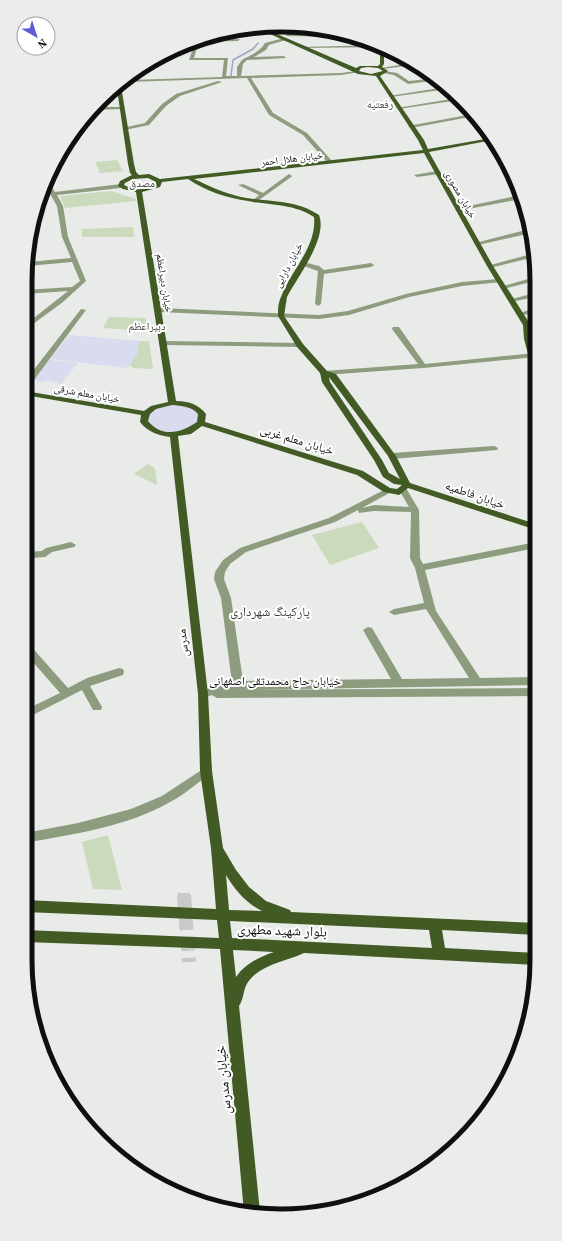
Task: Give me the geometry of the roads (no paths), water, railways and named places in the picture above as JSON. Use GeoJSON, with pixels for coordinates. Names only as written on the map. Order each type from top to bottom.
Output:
{"type":"FeatureCollection","features":[{"type":"Feature","properties":{"kind":"main road"},"geometry":{"type":"LineString","coordinates":[[271,33],[284,37],[365,74],[377,75],[382,69],[381,54]]}},
{"type":"Feature","properties":{"kind":"main road"},"geometry":{"type":"LineString","coordinates":[[357,71],[364,66],[382,69]]}},
{"type":"Feature","properties":{"kind":"main road","name":"خیابان مصوری"},"geometry":{"type":"LineString","coordinates":[[377,75],[411,126],[490,266],[530,328]]}},
{"type":"Feature","properties":{"kind":"main road"},"geometry":{"type":"LineString","coordinates":[[119,92],[130,164],[134,176]]}},
{"type":"Feature","properties":{"kind":"main road"},"geometry":{"type":"LineString","coordinates":[[121,108],[126,158],[134,176]]}},
{"type":"Feature","properties":{"kind":"main road","name":"خیابان هلال احمر"},"geometry":{"type":"LineString","coordinates":[[160,181],[190,179],[426,151],[486,140]]}},
{"type":"Feature","properties":{"kind":"main road"},"geometry":{"type":"LineString","coordinates":[[323,163],[337,164],[408,157],[416,158]]}},
{"type":"Feature","properties":{"kind":"main road"},"geometry":{"type":"LineString","coordinates":[[423,160],[432,164]]}},
{"type":"Feature","properties":{"kind":"main road"},"geometry":{"type":"LineString","coordinates":[[134,176],[149,176],[160,181],[155,188],[140,190],[128,189],[121,186],[122,182],[134,176]]}},
{"type":"Feature","properties":{"kind":"main road","name":"خیابان دارایی"},"geometry":{"type":"LineString","coordinates":[[190,179],[209,189],[255,201],[299,208],[313,212],[317,216],[318,225],[303,264],[284,298],[281,316]]}},
{"type":"Feature","properties":{"kind":"main road","name":"خیابان دبیراعظم"},"geometry":{"type":"LineString","coordinates":[[140,190],[172,403]]}},
{"type":"Feature","properties":{"kind":"main road"},"geometry":{"type":"LineString","coordinates":[[281,316],[300,345],[324,373],[326,382],[380,464],[383,471],[391,479],[405,486]]}},
{"type":"Feature","properties":{"kind":"main road","name":"خیابان مصوری"},"geometry":{"type":"LineString","coordinates":[[527,325],[530,346]]}},
{"type":"Feature","properties":{"kind":"main road"},"geometry":{"type":"LineString","coordinates":[[324,373],[333,376],[394,459],[405,486]]}},
{"type":"Feature","properties":{"kind":"main road","name":"خیابان معلم شرقی"},"geometry":{"type":"LineString","coordinates":[[32,394],[146,414]]}},
{"type":"Feature","properties":{"kind":"main road"},"geometry":{"type":"LineString","coordinates":[[172,403],[188,404],[199,410],[202,414],[201,423],[191,431],[174,435],[148,429],[144,424],[143,419],[146,414],[156,406],[172,403]]}},
{"type":"Feature","properties":{"kind":"main road","name":"خیابان معلم غربی"},"geometry":{"type":"LineString","coordinates":[[201,423],[360,473],[386,489]]}},
{"type":"Feature","properties":{"kind":"main road","name":"مدرس"},"geometry":{"type":"LineString","coordinates":[[174,435],[203,694],[206,771],[217,848],[224,915]]}},
{"type":"Feature","properties":{"kind":"main road"},"geometry":{"type":"LineString","coordinates":[[380,464],[389,466],[394,459]]}},
{"type":"Feature","properties":{"kind":"main road"},"geometry":{"type":"LineString","coordinates":[[386,489],[394,492],[405,486]]}},
{"type":"Feature","properties":{"kind":"main road","name":"خیابان فاطمیه"},"geometry":{"type":"LineString","coordinates":[[405,486],[530,525]]}},
{"type":"Feature","properties":{"kind":"main road"},"geometry":{"type":"LineString","coordinates":[[217,848],[242,891],[255,901],[277,912],[298,918]]}},
{"type":"Feature","properties":{"kind":"main road","name":"بلوار شهید مطهری"},"geometry":{"type":"LineString","coordinates":[[32,906],[530,929]]}},
{"type":"Feature","properties":{"kind":"main road","name":"خیابان مدرس"},"geometry":{"type":"LineString","coordinates":[[224,915],[252,1207]]}},
{"type":"Feature","properties":{"kind":"main road"},"geometry":{"type":"LineString","coordinates":[[435,924],[439,954]]}},
{"type":"Feature","properties":{"kind":"main road","name":"بلوار شهید مطهری"},"geometry":{"type":"LineString","coordinates":[[32,936],[308,947],[530,959]]}},
{"type":"Feature","properties":{"kind":"main road"},"geometry":{"type":"LineString","coordinates":[[234,1009],[240,983],[252,969],[273,958],[308,947]]}},
{"type":"Feature","properties":{"kind":"street"},"geometry":{"type":"LineString","coordinates":[[239,78],[239,67],[241,62],[246,58],[257,54],[264,49],[266,44],[299,33]]}},
{"type":"Feature","properties":{"kind":"street"},"geometry":{"type":"LineString","coordinates":[[284,37],[330,37]]}},
{"type":"Feature","properties":{"kind":"street"},"geometry":{"type":"LineString","coordinates":[[213,41],[238,40]]}},
{"type":"Feature","properties":{"kind":"street"},"geometry":{"type":"LineString","coordinates":[[304,47],[364,46]]}},
{"type":"Feature","properties":{"kind":"street"},"geometry":{"type":"LineString","coordinates":[[195,48],[191,58],[226,59],[224,78]]}},
{"type":"Feature","properties":{"kind":"street"},"geometry":{"type":"LineString","coordinates":[[246,58],[284,57]]}},
{"type":"Feature","properties":{"kind":"street"},"geometry":{"type":"LineString","coordinates":[[382,69],[406,65]]}},
{"type":"Feature","properties":{"kind":"street"},"geometry":{"type":"LineString","coordinates":[[290,68],[292,76]]}},
{"type":"Feature","properties":{"kind":"street"},"geometry":{"type":"LineString","coordinates":[[382,69],[395,74],[408,83],[429,80]]}},
{"type":"Feature","properties":{"kind":"street"},"geometry":{"type":"LineString","coordinates":[[125,128],[147,124],[164,106],[178,95],[203,86],[248,77],[292,76],[357,71]]}},
{"type":"Feature","properties":{"kind":"street"},"geometry":{"type":"LineString","coordinates":[[248,77],[271,114],[305,134],[330,162]]}},
{"type":"Feature","properties":{"kind":"street"},"geometry":{"type":"LineString","coordinates":[[132,81],[239,78]]}},
{"type":"Feature","properties":{"kind":"street"},"geometry":{"type":"LineString","coordinates":[[391,96],[439,89]]}},
{"type":"Feature","properties":{"kind":"street"},"geometry":{"type":"LineString","coordinates":[[399,108],[452,100]]}},
{"type":"Feature","properties":{"kind":"street"},"geometry":{"type":"LineString","coordinates":[[102,109],[121,108]]}},
{"type":"Feature","properties":{"kind":"street"},"geometry":{"type":"LineString","coordinates":[[411,126],[467,116]]}},
{"type":"Feature","properties":{"kind":"street"},"geometry":{"type":"LineString","coordinates":[[417,175],[437,173]]}},
{"type":"Feature","properties":{"kind":"street"},"geometry":{"type":"LineString","coordinates":[[255,201],[289,176]]}},
{"type":"Feature","properties":{"kind":"street"},"geometry":{"type":"LineString","coordinates":[[240,184],[263,195]]}},
{"type":"Feature","properties":{"kind":"street"},"geometry":{"type":"LineString","coordinates":[[55,194],[121,186]]}},
{"type":"Feature","properties":{"kind":"street"},"geometry":{"type":"LineString","coordinates":[[32,323],[47,313],[83,281],[65,237],[60,206],[50,187]]}},
{"type":"Feature","properties":{"kind":"street"},"geometry":{"type":"LineString","coordinates":[[458,209],[516,198]]}},
{"type":"Feature","properties":{"kind":"street"},"geometry":{"type":"LineString","coordinates":[[478,243],[525,232]]}},
{"type":"Feature","properties":{"kind":"street"},"geometry":{"type":"LineString","coordinates":[[490,266],[529,257]]}},
{"type":"Feature","properties":{"kind":"street"},"geometry":{"type":"LineString","coordinates":[[33,264],[75,260]]}},
{"type":"Feature","properties":{"kind":"street"},"geometry":{"type":"LineString","coordinates":[[303,264],[316,267],[320,270],[318,304]]}},
{"type":"Feature","properties":{"kind":"street"},"geometry":{"type":"LineString","coordinates":[[320,273],[371,265]]}},
{"type":"Feature","properties":{"kind":"street"},"geometry":{"type":"LineString","coordinates":[[159,310],[319,317],[349,313],[414,294],[462,284],[501,284],[530,280]]}},
{"type":"Feature","properties":{"kind":"street"},"geometry":{"type":"LineString","coordinates":[[32,292],[75,289]]}},
{"type":"Feature","properties":{"kind":"street"},"geometry":{"type":"LineString","coordinates":[[511,300],[530,296]]}},
{"type":"Feature","properties":{"kind":"street"},"geometry":{"type":"LineString","coordinates":[[32,377],[66,334],[82,310]]}},
{"type":"Feature","properties":{"kind":"street"},"geometry":{"type":"LineString","coordinates":[[520,314],[530,311]]}},
{"type":"Feature","properties":{"kind":"street"},"geometry":{"type":"LineString","coordinates":[[396,329],[423,366]]}},
{"type":"Feature","properties":{"kind":"street"},"geometry":{"type":"LineString","coordinates":[[164,343],[300,345]]}},
{"type":"Feature","properties":{"kind":"street"},"geometry":{"type":"LineString","coordinates":[[324,373],[530,359]]}},
{"type":"Feature","properties":{"kind":"street"},"geometry":{"type":"LineString","coordinates":[[394,459],[494,448]]}},
{"type":"Feature","properties":{"kind":"street"},"geometry":{"type":"LineString","coordinates":[[405,486],[415,510],[415,558],[420,568],[431,611],[477,682]]}},
{"type":"Feature","properties":{"kind":"street"},"geometry":{"type":"LineString","coordinates":[[238,685],[226,598],[219,579],[222,567],[243,550],[332,520],[386,489]]}},
{"type":"Feature","properties":{"kind":"street"},"geometry":{"type":"LineString","coordinates":[[362,511],[374,508],[415,510]]}},
{"type":"Feature","properties":{"kind":"street"},"geometry":{"type":"LineString","coordinates":[[32,555],[44,554],[49,550],[71,545]]}},
{"type":"Feature","properties":{"kind":"street"},"geometry":{"type":"LineString","coordinates":[[420,568],[530,546]]}},
{"type":"Feature","properties":{"kind":"street"},"geometry":{"type":"LineString","coordinates":[[394,612],[429,605]]}},
{"type":"Feature","properties":{"kind":"street"},"geometry":{"type":"LineString","coordinates":[[368,630],[399,682]]}},
{"type":"Feature","properties":{"kind":"street"},"geometry":{"type":"LineString","coordinates":[[32,654],[67,694]]}},
{"type":"Feature","properties":{"kind":"street"},"geometry":{"type":"LineString","coordinates":[[32,712],[84,685],[119,672]]}},
{"type":"Feature","properties":{"kind":"street","name":"خیابان حاج محمدتقی اصفهانی"},"geometry":{"type":"LineString","coordinates":[[203,694],[238,685],[530,681]]}},
{"type":"Feature","properties":{"kind":"street"},"geometry":{"type":"LineString","coordinates":[[84,685],[97,707]]}},
{"type":"Feature","properties":{"kind":"street","name":"خیابان حاج محمدتقی اصفهانی"},"geometry":{"type":"LineString","coordinates":[[203,694],[530,692]]}},
{"type":"Feature","properties":{"kind":"street"},"geometry":{"type":"LineString","coordinates":[[32,837],[136,812],[166,799],[206,771]]}},
{"type":"Feature","properties":{"kind":"waterway"},"geometry":{"type":"LineString","coordinates":[[231,76],[233,60],[253,49],[258,43]]}},
{"type":"Feature","properties":{"kind":"tunnel"},"geometry":{"type":"LineString","coordinates":[[184,895],[189,962]]}},
{"type":"Feature","properties":{"kind":"district","name":"رفعتیه"},"geometry":{"type":"Point","coordinates":[380,104]}},
{"type":"Feature","properties":{"kind":"district","name":"مصدق"},"geometry":{"type":"Point","coordinates":[142,183]}},
{"type":"Feature","properties":{"kind":"district","name":"دبیراعظم"},"geometry":{"type":"Point","coordinates":[147,326]}},
{"type":"Feature","properties":{"kind":"district","name":"پارکینگ شهرداری"},"geometry":{"type":"Point","coordinates":[270,611]}}]}
